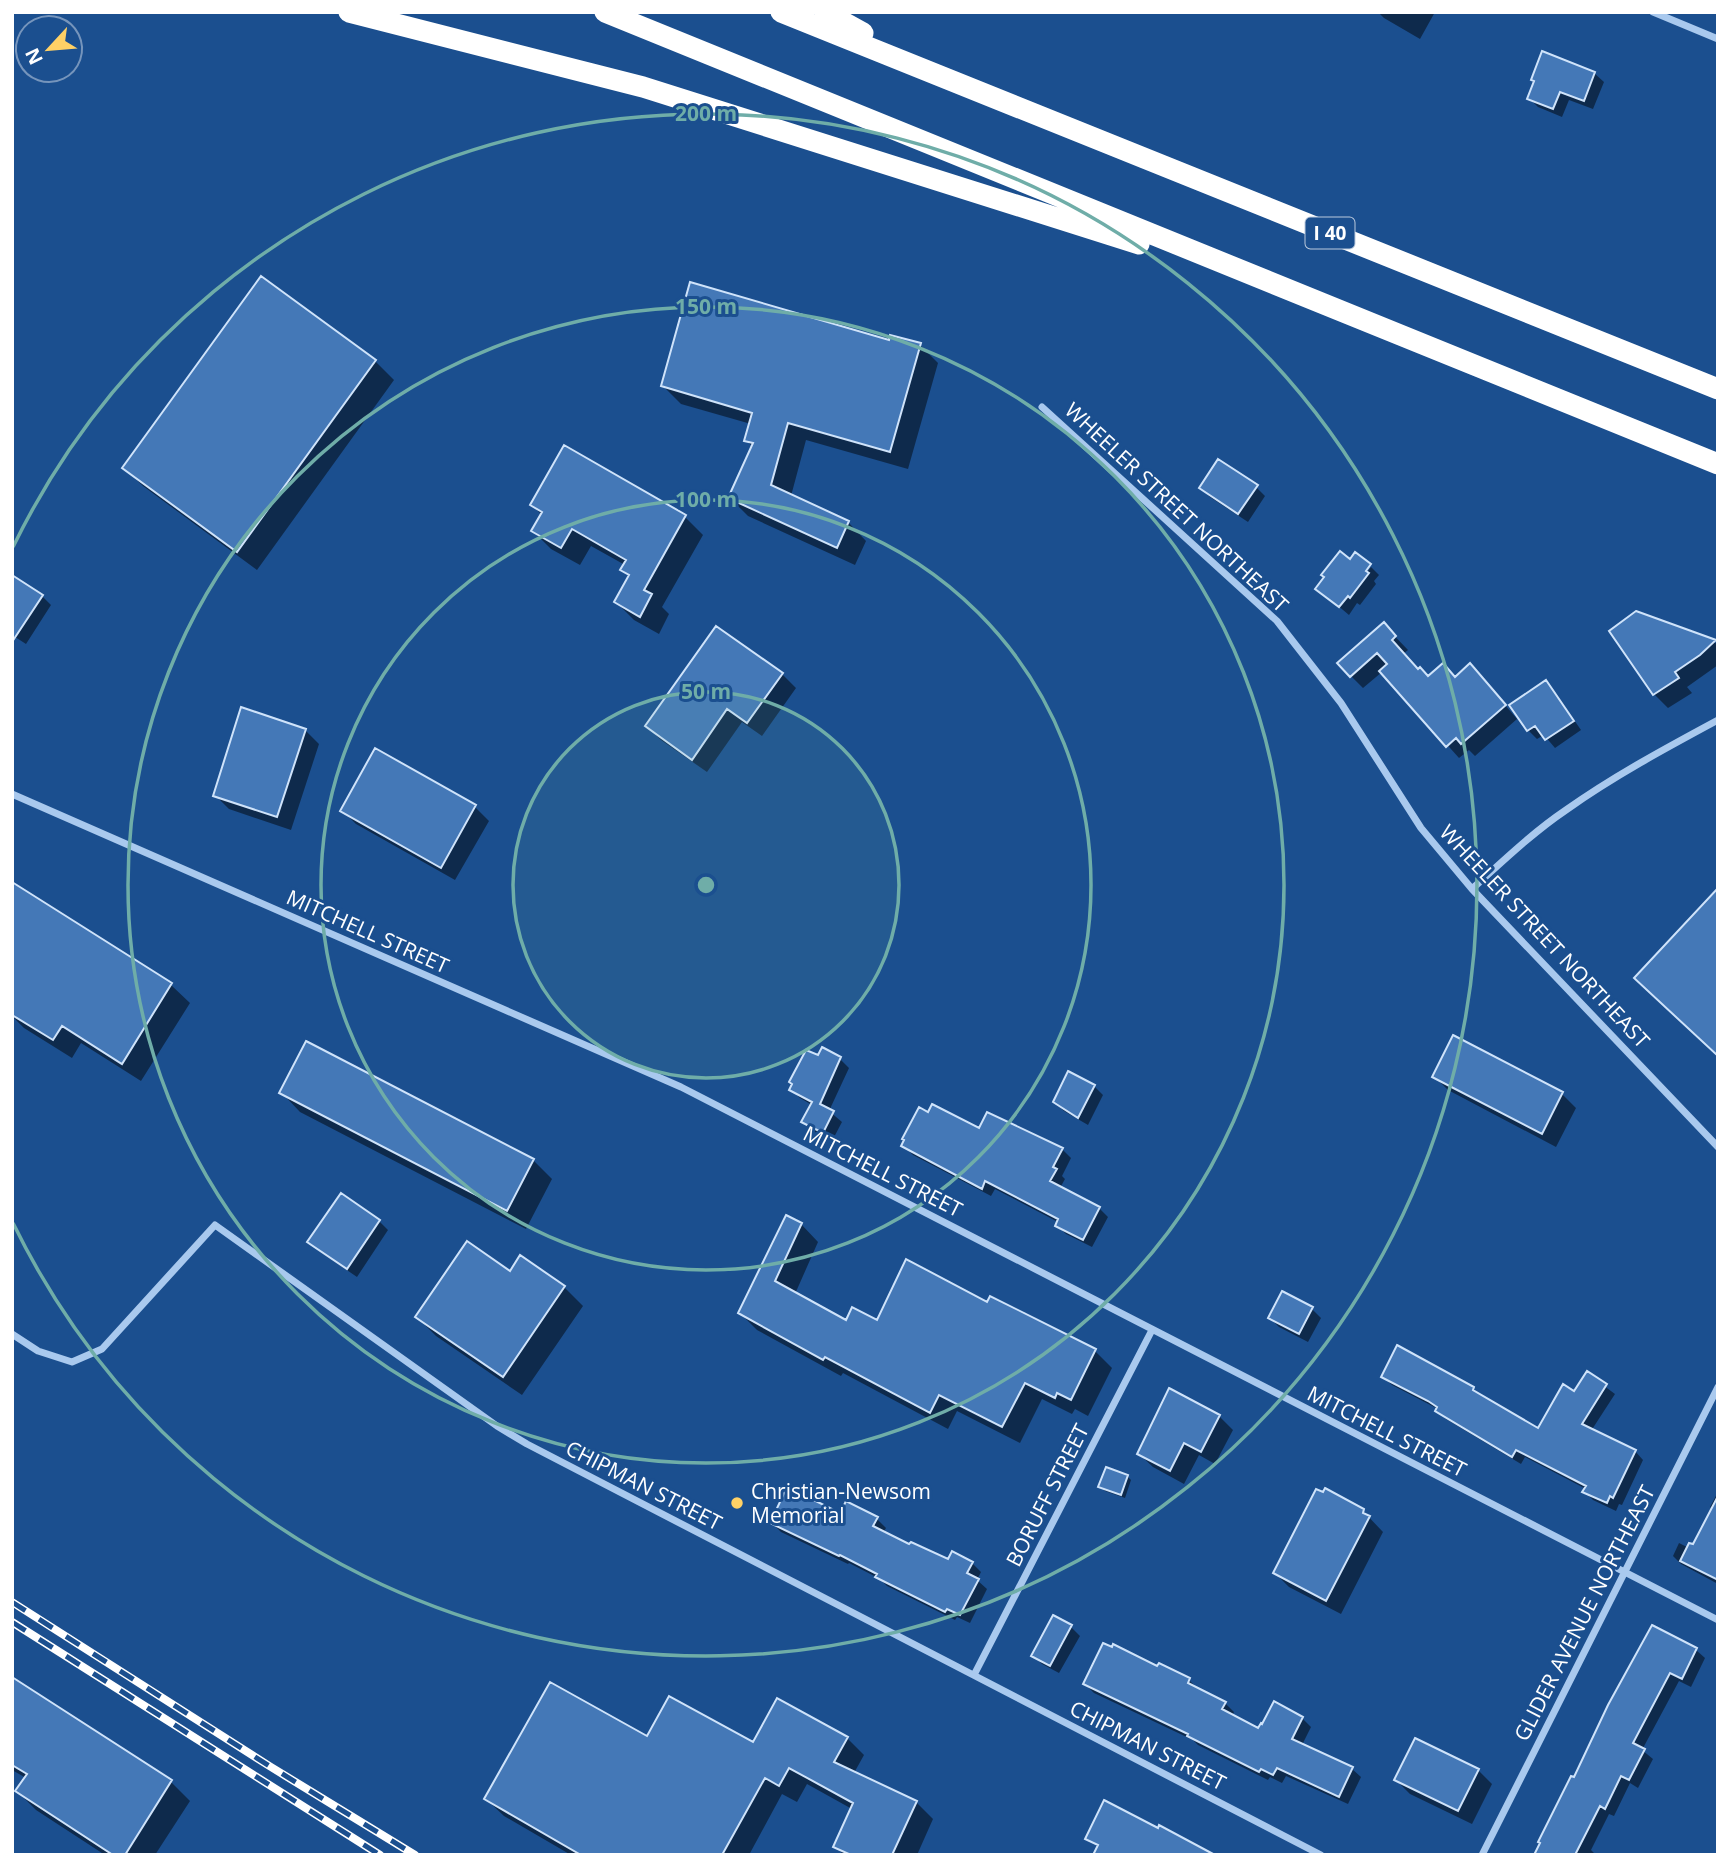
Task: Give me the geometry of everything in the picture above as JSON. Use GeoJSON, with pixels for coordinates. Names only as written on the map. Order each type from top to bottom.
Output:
{"type":"FeatureCollection","features":[{"type":"Feature","properties":{"kind":"highway"},"geometry":{"type":"LineString","coordinates":[[349,12],[643,87],[1287,291]]}},
{"type":"Feature","properties":{"kind":"highway"},"geometry":{"type":"LineString","coordinates":[[605,12],[1718,464]]}},
{"type":"Feature","properties":{"kind":"highway","name":"I 40"},"geometry":{"type":"LineString","coordinates":[[781,12],[1718,389]]}},
{"type":"Feature","properties":{"kind":"highway"},"geometry":{"type":"LineString","coordinates":[[825,12],[942,77]]}},
{"type":"Feature","properties":{"kind":"street"},"geometry":{"type":"LineString","coordinates":[[1653,12],[1718,38]]}},
{"type":"Feature","properties":{"kind":"street","name":"WHEELER STREET NORTHEAST"},"geometry":{"type":"LineString","coordinates":[[1042,407],[1277,621],[1341,703],[1421,828],[1472,889],[1718,1147]]}},
{"type":"Feature","properties":{"kind":"street"},"geometry":{"type":"LineString","coordinates":[[1472,889],[1564,811],[1631,767],[1718,720]]}},
{"type":"Feature","properties":{"kind":"street","name":"MITCHELL STREET"},"geometry":{"type":"LineString","coordinates":[[12,794],[681,1087],[1718,1620]]}},
{"type":"Feature","properties":{"kind":"street","name":"CHIPMAN STREET"},"geometry":{"type":"LineString","coordinates":[[12,1334],[38,1352],[72,1362],[102,1349],[215,1225],[497,1426],[527,1444],[1321,1855]]}},
{"type":"Feature","properties":{"kind":"street","name":"BORUFF STREET"},"geometry":{"type":"LineString","coordinates":[[974,1675],[1152,1330]]}},
{"type":"Feature","properties":{"kind":"street","name":"GLIDER AVENUE NORTHEAST"},"geometry":{"type":"LineString","coordinates":[[1482,1855],[1718,1387]]}},
{"type":"Feature","properties":{"kind":"building"},"geometry":{"type":"Polygon","coordinates":[[[1542,51],[1595,72],[1584,101],[1560,92],[1553,109],[1527,99],[1542,51]]]}},
{"type":"Feature","properties":{"kind":"building"},"geometry":{"type":"Polygon","coordinates":[[[261,276],[376,360],[237,552],[122,468],[261,276]]]}},
{"type":"Feature","properties":{"kind":"building"},"geometry":{"type":"Polygon","coordinates":[[[690,282],[889,340],[890,335],[921,343],[890,452],[788,423],[771,485],[849,521],[837,548],[728,498],[753,443],[744,441],[752,413],[661,386],[690,282]]]}},
{"type":"Feature","properties":{"kind":"building"},"geometry":{"type":"Polygon","coordinates":[[[564,445],[686,515],[644,590],[652,594],[640,617],[614,602],[629,575],[620,570],[626,560],[572,529],[561,548],[531,531],[542,512],[530,505],[564,445]]]}},
{"type":"Feature","properties":{"kind":"building"},"geometry":{"type":"Polygon","coordinates":[[[1218,459],[1258,485],[1238,514],[1199,488],[1218,459]]]}},
{"type":"Feature","properties":{"kind":"building"},"geometry":{"type":"Polygon","coordinates":[[[1340,551],[1350,559],[1355,552],[1371,564],[1366,571],[1369,573],[1350,598],[1348,596],[1339,607],[1315,589],[1324,577],[1321,575],[1340,551]]]}},
{"type":"Feature","properties":{"kind":"building"},"geometry":{"type":"Polygon","coordinates":[[[12,575],[43,595],[12,642],[12,575]]]}},
{"type":"Feature","properties":{"kind":"building"},"geometry":{"type":"Polygon","coordinates":[[[1636,611],[1716,640],[1675,672],[1679,678],[1653,695],[1609,631],[1636,611]]]}},
{"type":"Feature","properties":{"kind":"building"},"geometry":{"type":"Polygon","coordinates":[[[1384,622],[1396,636],[1392,640],[1418,669],[1420,667],[1428,676],[1443,663],[1455,677],[1470,663],[1506,705],[1461,744],[1456,738],[1446,747],[1379,671],[1387,664],[1377,653],[1350,677],[1337,663],[1384,622]]]}},
{"type":"Feature","properties":{"kind":"building"},"geometry":{"type":"Polygon","coordinates":[[[716,626],[783,673],[747,723],[727,709],[692,760],[645,726],[716,626]]]}},
{"type":"Feature","properties":{"kind":"building"},"geometry":{"type":"Polygon","coordinates":[[[1546,680],[1574,721],[1545,740],[1535,726],[1527,731],[1509,705],[1546,680]]]}},
{"type":"Feature","properties":{"kind":"building"},"geometry":{"type":"Polygon","coordinates":[[[241,707],[306,729],[277,817],[213,796],[241,707]]]}},
{"type":"Feature","properties":{"kind":"building"},"geometry":{"type":"Polygon","coordinates":[[[375,748],[476,805],[441,868],[340,811],[375,748]]]}},
{"type":"Feature","properties":{"kind":"building"},"geometry":{"type":"Polygon","coordinates":[[[12,882],[172,983],[122,1064],[62,1026],[53,1040],[12,1015],[12,882]]]}},
{"type":"Feature","properties":{"kind":"building"},"geometry":{"type":"Polygon","coordinates":[[[1718,888],[1718,1056],[1634,978],[1718,888]]]}},
{"type":"Feature","properties":{"kind":"building"},"geometry":{"type":"Polygon","coordinates":[[[1453,1035],[1563,1092],[1542,1134],[1432,1077],[1453,1035]]]}},
{"type":"Feature","properties":{"kind":"building"},"geometry":{"type":"Polygon","coordinates":[[[306,1041],[534,1159],[507,1211],[279,1093],[306,1041]]]}},
{"type":"Feature","properties":{"kind":"building"},"geometry":{"type":"Polygon","coordinates":[[[822,1047],[841,1057],[820,1104],[834,1111],[823,1133],[801,1122],[812,1102],[789,1090],[792,1084],[789,1082],[806,1050],[818,1055],[822,1047]]]}},
{"type":"Feature","properties":{"kind":"building"},"geometry":{"type":"Polygon","coordinates":[[[1068,1071],[1095,1085],[1078,1118],[1053,1102],[1068,1071]]]}},
{"type":"Feature","properties":{"kind":"building"},"geometry":{"type":"Polygon","coordinates":[[[932,1104],[979,1128],[987,1112],[1063,1148],[1053,1167],[1057,1169],[1050,1181],[1100,1207],[1083,1240],[1055,1226],[1058,1219],[985,1181],[982,1189],[901,1146],[919,1107],[928,1112],[932,1104]]]}},
{"type":"Feature","properties":{"kind":"building"},"geometry":{"type":"Polygon","coordinates":[[[341,1193],[380,1220],[347,1269],[307,1242],[341,1193]]]}},
{"type":"Feature","properties":{"kind":"building"},"geometry":{"type":"Polygon","coordinates":[[[786,1215],[802,1223],[775,1281],[846,1320],[852,1307],[877,1320],[906,1259],[987,1302],[990,1296],[1096,1349],[1071,1400],[1057,1393],[1055,1398],[1025,1383],[1002,1427],[939,1395],[930,1413],[825,1357],[823,1360],[738,1313],[786,1215]]]}},
{"type":"Feature","properties":{"kind":"building"},"geometry":{"type":"Polygon","coordinates":[[[467,1241],[510,1271],[520,1255],[565,1286],[503,1377],[415,1317],[467,1241]]]}},
{"type":"Feature","properties":{"kind":"building"},"geometry":{"type":"Polygon","coordinates":[[[1282,1291],[1313,1307],[1299,1334],[1268,1318],[1282,1291]]]}},
{"type":"Feature","properties":{"kind":"building"},"geometry":{"type":"Polygon","coordinates":[[[1397,1345],[1474,1387],[1473,1390],[1538,1428],[1563,1384],[1574,1391],[1587,1371],[1607,1384],[1582,1424],[1636,1450],[1613,1498],[1610,1496],[1607,1503],[1582,1492],[1586,1486],[1516,1450],[1512,1457],[1435,1411],[1437,1407],[1428,1401],[1381,1377],[1397,1345]]]}},
{"type":"Feature","properties":{"kind":"building"},"geometry":{"type":"Polygon","coordinates":[[[1169,1388],[1220,1415],[1201,1452],[1184,1443],[1170,1471],[1137,1454],[1169,1388]]]}},
{"type":"Feature","properties":{"kind":"building"},"geometry":{"type":"Polygon","coordinates":[[[1106,1467],[1128,1475],[1121,1495],[1098,1487],[1106,1467]]]}},
{"type":"Feature","properties":{"kind":"building"},"geometry":{"type":"Polygon","coordinates":[[[787,1487],[840,1513],[846,1501],[878,1517],[873,1526],[909,1544],[911,1542],[948,1559],[952,1551],[973,1562],[967,1573],[979,1579],[960,1615],[947,1609],[945,1612],[875,1577],[877,1574],[840,1555],[770,1523],[787,1487]]]}},
{"type":"Feature","properties":{"kind":"building"},"geometry":{"type":"Polygon","coordinates":[[[1325,1488],[1364,1509],[1363,1513],[1370,1516],[1326,1601],[1273,1573],[1316,1489],[1323,1492],[1325,1488]]]}},
{"type":"Feature","properties":{"kind":"building"},"geometry":{"type":"Polygon","coordinates":[[[1718,1496],[1718,1580],[1680,1561],[1689,1543],[1693,1544],[1718,1496]]]}},
{"type":"Feature","properties":{"kind":"building"},"geometry":{"type":"Polygon","coordinates":[[[1053,1615],[1072,1625],[1050,1666],[1031,1656],[1053,1615]]]}},
{"type":"Feature","properties":{"kind":"building"},"geometry":{"type":"Polygon","coordinates":[[[1652,1625],[1697,1648],[1682,1679],[1670,1673],[1633,1743],[1645,1749],[1629,1780],[1621,1776],[1605,1809],[1600,1806],[1575,1855],[1534,1855],[1571,1776],[1574,1777],[1608,1705],[1652,1625]]]}},
{"type":"Feature","properties":{"kind":"building"},"geometry":{"type":"Polygon","coordinates":[[[1103,1643],[1112,1647],[1113,1644],[1157,1666],[1159,1663],[1190,1678],[1188,1683],[1226,1702],[1222,1709],[1258,1728],[1274,1701],[1303,1717],[1292,1739],[1353,1767],[1339,1797],[1277,1768],[1273,1775],[1261,1769],[1259,1772],[1187,1736],[1188,1734],[1083,1684],[1103,1643]]]}},
{"type":"Feature","properties":{"kind":"building"},"geometry":{"type":"Polygon","coordinates":[[[12,1677],[172,1780],[125,1855],[113,1855],[15,1791],[27,1774],[12,1765],[12,1677]]]}},
{"type":"Feature","properties":{"kind":"building"},"geometry":{"type":"Polygon","coordinates":[[[550,1682],[647,1736],[669,1696],[753,1742],[777,1698],[848,1737],[834,1762],[917,1801],[892,1855],[851,1855],[833,1847],[853,1803],[789,1768],[779,1786],[765,1778],[722,1855],[581,1855],[484,1799],[550,1682]]]}},
{"type":"Feature","properties":{"kind":"building"},"geometry":{"type":"Polygon","coordinates":[[[1415,1738],[1479,1769],[1458,1811],[1394,1780],[1415,1738]]]}},
{"type":"Feature","properties":{"kind":"building"},"geometry":{"type":"Polygon","coordinates":[[[1104,1800],[1215,1855],[1093,1855],[1098,1845],[1085,1839],[1104,1800]]]}},
{"type":"Feature","properties":{"kind":"railway"},"geometry":{"type":"LineString","coordinates":[[12,1602],[415,1855]]}},
{"type":"Feature","properties":{"kind":"railway"},"geometry":{"type":"LineString","coordinates":[[12,1622],[380,1855]]}},
{"type":"Feature","properties":{"kind":"place","name":"Christian-Newsom Memorial"},"geometry":{"type":"Point","coordinates":[737,1503]}}]}
